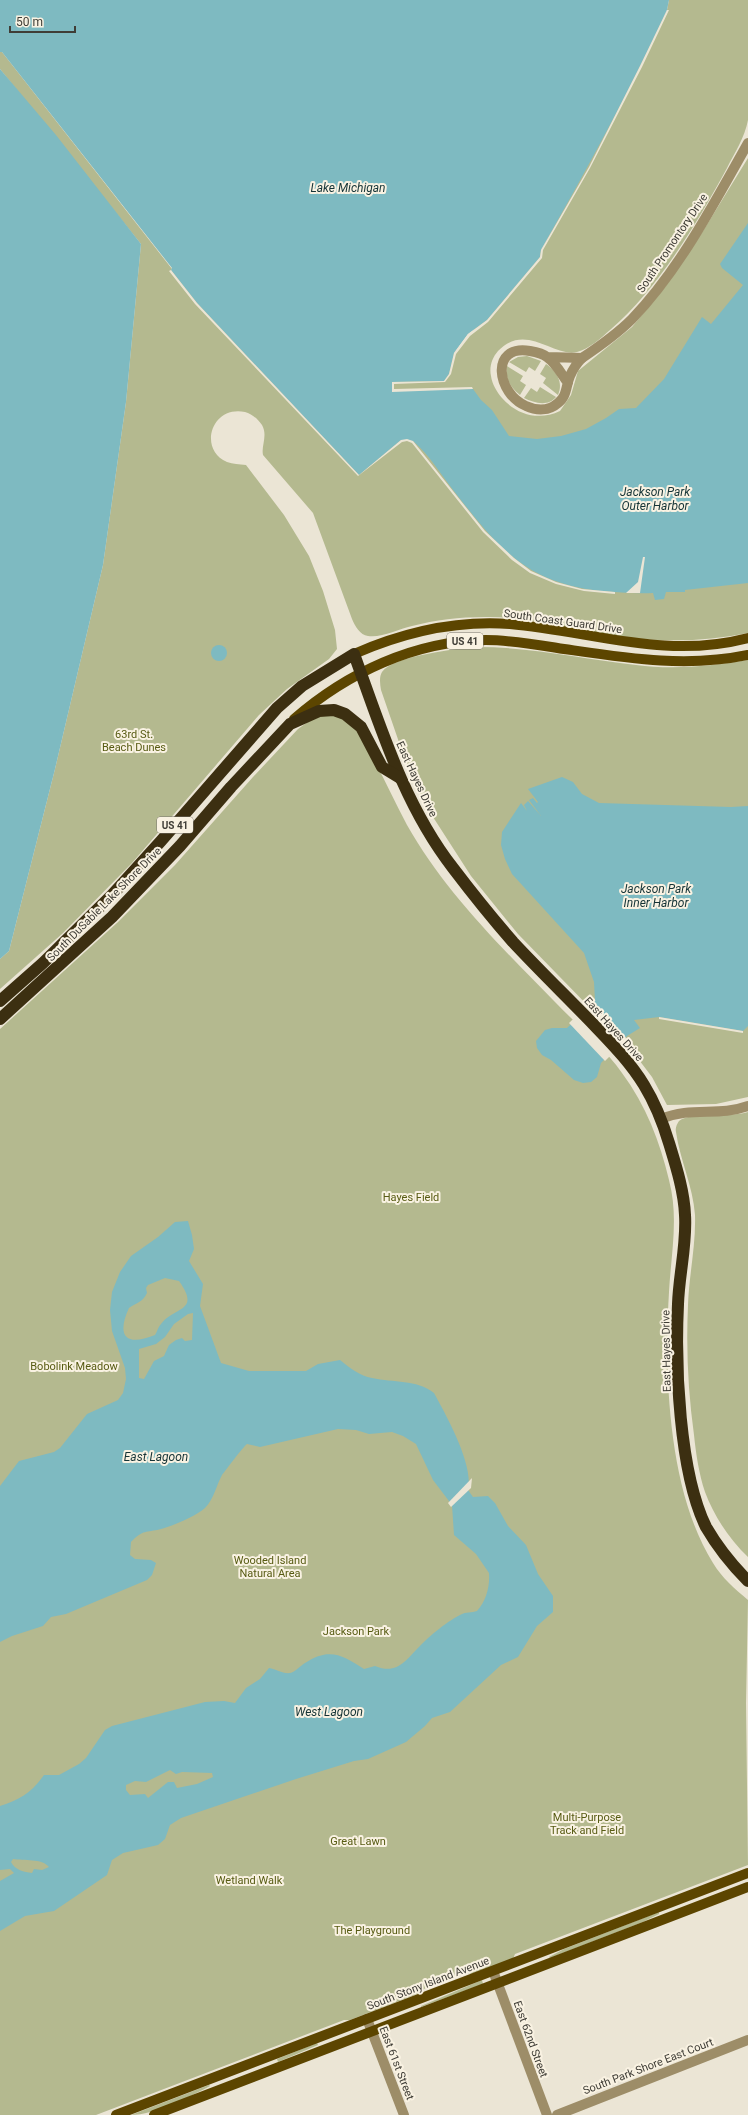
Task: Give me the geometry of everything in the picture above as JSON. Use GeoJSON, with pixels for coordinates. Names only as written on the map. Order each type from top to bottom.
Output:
{"type":"FeatureCollection","features":[{"type":"Feature","properties":{"kind":"highway","name":"East Hayes Drive"},"geometry":{"type":"LineString","coordinates":[[354,654],[400,778],[427,831],[452,868],[512,941],[624,1056],[646,1088],[661,1119],[680,1185],[685,1214],[678,1304],[678,1378],[690,1477],[698,1507],[707,1528],[722,1552],[748,1581]]}},
{"type":"Feature","properties":{"kind":"highway","name":"South DuSable Lake Shore Drive"},"geometry":{"type":"LineString","coordinates":[[0,1001],[43,963],[112,895],[277,708],[302,686],[354,654]]}},
{"type":"Feature","properties":{"kind":"highway"},"geometry":{"type":"LineString","coordinates":[[290,724],[319,711],[334,710],[345,714],[360,727],[382,768],[400,778]]}},
{"type":"Feature","properties":{"kind":"highway","name":"South DuSable Lake Shore Drive"},"geometry":{"type":"LineString","coordinates":[[0,1019],[118,912],[290,724]]}},
{"type":"Feature","properties":{"kind":"main road","name":"South Coast Guard Drive"},"geometry":{"type":"LineString","coordinates":[[354,654],[379,643],[414,632],[445,626],[473,624],[511,624],[636,644],[665,646],[713,645],[748,638]]}},
{"type":"Feature","properties":{"kind":"main road","name":"US 41"},"geometry":{"type":"LineString","coordinates":[[360,672],[408,653],[430,647],[458,642],[487,640],[531,644],[659,662],[712,660],[748,655]]}},
{"type":"Feature","properties":{"kind":"main road","name":"South DuSable Lake Shore Drive"},"geometry":{"type":"LineString","coordinates":[[290,724],[310,706],[360,672]]}},
{"type":"Feature","properties":{"kind":"main road","name":"South Stony Island Avenue"},"geometry":{"type":"LineString","coordinates":[[116,2115],[748,1873]]}},
{"type":"Feature","properties":{"kind":"main road"},"geometry":{"type":"LineString","coordinates":[[154,2115],[748,1887]]}},
{"type":"Feature","properties":{"kind":"street","name":"South Promontory Drive"},"geometry":{"type":"LineString","coordinates":[[582,358],[548,357],[526,350],[509,355],[503,362],[501,374],[503,384],[508,392],[524,405],[532,408],[546,409],[561,401],[565,395],[572,371],[582,358],[620,330],[646,303],[680,256],[748,144]]}},
{"type":"Feature","properties":{"kind":"street"},"geometry":{"type":"LineString","coordinates":[[548,357],[559,369],[568,383]]}},
{"type":"Feature","properties":{"kind":"street"},"geometry":{"type":"LineString","coordinates":[[661,1119],[680,1112],[724,1111],[748,1106]]}},
{"type":"Feature","properties":{"kind":"street","name":"East 62nd Street"},"geometry":{"type":"LineString","coordinates":[[493,1971],[546,2115]]}},
{"type":"Feature","properties":{"kind":"street","name":"East 61st Street"},"geometry":{"type":"LineString","coordinates":[[367,2019],[404,2115]]}},
{"type":"Feature","properties":{"kind":"street","name":"South Park Shore East Court"},"geometry":{"type":"LineString","coordinates":[[557,2115],[748,2040]]}},
{"type":"Feature","properties":{"kind":"green space","name":"63rd St. Beach Dunes"},"geometry":{"type":"Polygon","coordinates":[[[669,0],[748,0],[748,120],[739,145],[703,211],[689,233],[660,275],[628,314],[599,340],[577,352],[559,350],[529,340],[519,340],[508,343],[498,351],[494,357],[490,373],[492,382],[498,393],[514,409],[536,416],[544,416],[560,411],[571,395],[578,371],[632,327],[665,287],[703,231],[748,158],[748,633],[728,637],[687,640],[626,638],[523,619],[484,617],[457,618],[421,624],[379,636],[365,635],[358,630],[352,619],[313,513],[263,455],[264,429],[262,425],[255,417],[245,412],[233,412],[224,415],[212,430],[211,439],[213,448],[218,456],[227,462],[246,465],[284,515],[309,556],[323,591],[335,630],[337,649],[329,659],[287,689],[259,715],[132,863],[63,933],[0,989],[0,959],[9,951],[55,769],[103,565],[126,402],[141,244],[0,69],[0,52],[2,52],[172,269],[171,270],[392,382],[454,353],[541,250],[667,10],[669,0]]]}},
{"type":"Feature","properties":{"kind":"green space"},"geometry":{"type":"Polygon","coordinates":[[[527,356],[541,361],[535,371],[529,367],[526,372],[509,362],[518,357],[527,356]]]}},
{"type":"Feature","properties":{"kind":"green space"},"geometry":{"type":"Polygon","coordinates":[[[546,364],[556,373],[558,377],[560,390],[558,395],[543,383],[546,378],[540,374],[546,364]]]}},
{"type":"Feature","properties":{"kind":"green space"},"geometry":{"type":"Polygon","coordinates":[[[507,366],[523,376],[520,381],[526,385],[520,395],[513,389],[509,382],[507,366]]]}},
{"type":"Feature","properties":{"kind":"green space"},"geometry":{"type":"Polygon","coordinates":[[[540,387],[556,397],[545,403],[536,403],[524,398],[531,388],[537,392],[540,387]]]}},
{"type":"Feature","properties":{"kind":"green space"},"geometry":{"type":"Polygon","coordinates":[[[478,647],[518,649],[616,663],[664,667],[706,666],[748,660],[748,1097],[716,1104],[667,1105],[652,1077],[633,1052],[518,934],[471,876],[433,817],[411,777],[381,690],[380,676],[389,666],[412,657],[442,651],[478,647]]]}},
{"type":"Feature","properties":{"kind":"green space","name":"Jackson Park"},"geometry":{"type":"Polygon","coordinates":[[[337,714],[350,722],[359,733],[407,825],[438,873],[495,940],[615,1063],[631,1085],[657,1138],[669,1180],[674,1208],[674,1236],[669,1292],[667,1359],[672,1432],[678,1467],[686,1502],[698,1534],[713,1563],[725,1578],[748,1600],[746,1703],[748,1865],[515,1954],[513,1959],[472,1974],[466,1972],[424,1989],[420,1993],[350,2020],[344,2020],[96,2115],[0,2115],[0,1029],[118,922],[175,865],[298,729],[316,716],[337,714]]]}},
{"type":"Feature","properties":{"kind":"green space"},"geometry":{"type":"Polygon","coordinates":[[[748,1112],[748,1557],[728,1535],[713,1510],[705,1492],[698,1464],[690,1403],[687,1354],[688,1305],[695,1215],[692,1194],[680,1153],[676,1126],[679,1121],[693,1116],[731,1115],[748,1112]]]}},
{"type":"Feature","properties":{"kind":"green space"},"geometry":{"type":"Polygon","coordinates":[[[659,1912],[659,1914],[643,1922],[550,1958],[549,1957],[564,1949],[659,1912]]]}},
{"type":"Feature","properties":{"kind":"green space"},"geometry":{"type":"Polygon","coordinates":[[[482,1980],[483,1984],[421,2007],[421,2006],[482,1980]]]}},
{"type":"Feature","properties":{"kind":"green space"},"geometry":{"type":"Polygon","coordinates":[[[317,2043],[318,2045],[278,2062],[277,2059],[317,2043]]]}},
{"type":"Feature","properties":{"kind":"green space"},"geometry":{"type":"Polygon","coordinates":[[[209,2085],[210,2086],[161,2109],[131,2115],[209,2085]]]}},
{"type":"Feature","properties":{"kind":"water","name":"Lake Michigan"},"geometry":{"type":"Polygon","coordinates":[[[0,0],[669,0],[667,10],[638,71],[591,161],[541,250],[540,257],[487,320],[468,334],[454,353],[449,374],[444,381],[392,382],[392,391],[473,389],[481,400],[492,410],[509,436],[537,439],[561,436],[586,429],[619,409],[636,408],[664,379],[702,317],[711,324],[743,285],[722,268],[720,264],[748,223],[748,583],[685,590],[685,592],[666,592],[664,599],[655,600],[653,593],[601,591],[576,587],[535,572],[518,561],[502,547],[487,532],[431,460],[413,441],[401,440],[359,475],[197,303],[171,270],[172,268],[2,52],[0,52],[0,0]]]}},
{"type":"Feature","properties":{"kind":"water"},"geometry":{"type":"Polygon","coordinates":[[[0,69],[56,135],[141,244],[126,402],[103,565],[55,769],[9,951],[0,959],[0,69]]]}},
{"type":"Feature","properties":{"kind":"water"},"geometry":{"type":"Polygon","coordinates":[[[216,645],[222,645],[227,650],[225,659],[222,661],[216,661],[211,656],[211,650],[216,645]]]}},
{"type":"Feature","properties":{"kind":"water","name":"Jackson Park Inner Harbor"},"geometry":{"type":"Polygon","coordinates":[[[562,777],[573,782],[582,794],[599,803],[731,807],[748,806],[748,1026],[743,1031],[659,1017],[634,1020],[640,1028],[627,1036],[601,1063],[597,1077],[591,1082],[583,1083],[574,1080],[551,1060],[542,1055],[537,1048],[536,1041],[545,1030],[552,1028],[567,1028],[595,1001],[594,982],[584,953],[512,874],[505,859],[501,845],[502,832],[521,803],[527,811],[524,805],[528,801],[541,816],[529,800],[533,798],[537,803],[538,802],[528,789],[562,777]]]}},
{"type":"Feature","properties":{"kind":"water"},"geometry":{"type":"Polygon","coordinates":[[[188,1221],[194,1249],[189,1261],[203,1284],[200,1306],[221,1363],[249,1371],[306,1371],[318,1364],[340,1360],[355,1371],[368,1377],[380,1380],[412,1383],[420,1385],[434,1393],[452,1428],[463,1455],[469,1480],[468,1490],[473,1497],[488,1496],[495,1503],[508,1526],[526,1545],[538,1574],[553,1596],[553,1612],[537,1626],[518,1657],[501,1665],[450,1712],[432,1718],[406,1742],[368,1759],[354,1761],[296,1779],[181,1818],[170,1825],[165,1839],[158,1845],[123,1853],[112,1860],[107,1875],[54,1911],[25,1916],[0,1931],[0,1881],[14,1873],[10,1869],[0,1870],[0,1806],[25,1795],[44,1775],[59,1775],[79,1764],[86,1758],[105,1730],[112,1726],[205,1702],[224,1701],[235,1703],[246,1688],[260,1679],[269,1668],[290,1673],[303,1664],[321,1655],[336,1655],[349,1660],[364,1669],[375,1666],[389,1669],[395,1668],[405,1662],[428,1638],[445,1624],[463,1613],[477,1611],[483,1603],[488,1589],[489,1573],[476,1554],[454,1535],[452,1505],[433,1480],[416,1444],[403,1436],[392,1432],[369,1434],[356,1430],[338,1429],[260,1447],[247,1444],[222,1475],[213,1497],[205,1508],[195,1515],[178,1523],[161,1529],[142,1533],[131,1542],[130,1555],[135,1559],[151,1560],[156,1563],[152,1575],[147,1580],[66,1614],[51,1617],[43,1626],[12,1636],[0,1642],[0,1486],[19,1461],[54,1452],[60,1448],[87,1414],[118,1400],[123,1393],[126,1379],[125,1368],[112,1331],[110,1310],[112,1292],[120,1272],[131,1256],[158,1237],[175,1222],[188,1221]],[[165,1278],[148,1285],[145,1296],[129,1308],[125,1318],[124,1332],[126,1336],[131,1339],[137,1340],[155,1335],[160,1325],[167,1318],[184,1307],[187,1303],[185,1291],[179,1281],[165,1278]],[[193,1313],[188,1314],[174,1324],[165,1337],[156,1344],[139,1349],[139,1378],[144,1379],[154,1361],[164,1356],[169,1345],[182,1338],[185,1341],[192,1340],[193,1313]],[[170,1770],[146,1782],[135,1781],[126,1785],[126,1790],[130,1795],[145,1794],[148,1798],[168,1782],[174,1782],[177,1788],[197,1784],[213,1777],[212,1773],[182,1772],[176,1774],[170,1770]],[[13,1859],[11,1862],[17,1869],[32,1873],[34,1869],[42,1870],[49,1867],[42,1862],[32,1860],[13,1859]]]}},
{"type":"Feature","properties":{"kind":"pier"},"geometry":{"type":"Polygon","coordinates":[[[667,10],[669,10],[642,67],[590,168],[543,250],[542,258],[488,322],[470,336],[456,354],[451,374],[445,382],[394,384],[394,389],[472,387],[473,389],[392,392],[392,382],[444,381],[449,374],[454,353],[468,334],[487,320],[540,257],[541,250],[589,167],[667,10]]]}},
{"type":"Feature","properties":{"kind":"pier"},"geometry":{"type":"Polygon","coordinates":[[[171,270],[197,303],[359,475],[401,440],[407,439],[413,441],[485,531],[514,558],[531,571],[556,582],[582,589],[615,592],[615,594],[584,591],[556,584],[530,573],[512,560],[483,532],[412,443],[407,441],[402,442],[358,476],[195,304],[169,271],[171,270]]]}},
{"type":"Feature","properties":{"kind":"pier"},"geometry":{"type":"Polygon","coordinates":[[[643,557],[645,557],[640,593],[626,593],[638,582],[643,557]]]}},
{"type":"Feature","properties":{"kind":"pier"},"geometry":{"type":"Polygon","coordinates":[[[591,1002],[627,1039],[605,1061],[569,1023],[591,1002]]]}},
{"type":"Feature","properties":{"kind":"pier"},"geometry":{"type":"Polygon","coordinates":[[[659,1017],[743,1031],[743,1033],[659,1019],[659,1017]]]}},
{"type":"Feature","properties":{"kind":"pier"},"geometry":{"type":"Polygon","coordinates":[[[472,1478],[471,1488],[451,1507],[448,1503],[472,1478]]]}},
{"type":"Feature","properties":{"kind":"water label","name":"Jackson Park Outer Harbor"},"geometry":{"type":"Point","coordinates":[655,499]}},
{"type":"Feature","properties":{"kind":"water label","name":"East Lagoon"},"geometry":{"type":"Point","coordinates":[156,1457]}},
{"type":"Feature","properties":{"kind":"water label","name":"West Lagoon"},"geometry":{"type":"Point","coordinates":[329,1712]}},
{"type":"Feature","properties":{"kind":"park label","name":"Hayes Field"},"geometry":{"type":"Point","coordinates":[411,1197]}},
{"type":"Feature","properties":{"kind":"park label","name":"Bobolink Meadow"},"geometry":{"type":"Point","coordinates":[74,1366]}},
{"type":"Feature","properties":{"kind":"park label","name":"Wooded Island Natural Area"},"geometry":{"type":"Point","coordinates":[270,1566]}},
{"type":"Feature","properties":{"kind":"park label","name":"Multi-Purpose Track and Field"},"geometry":{"type":"Point","coordinates":[587,1823]}},
{"type":"Feature","properties":{"kind":"park label","name":"Great Lawn"},"geometry":{"type":"Point","coordinates":[358,1841]}},
{"type":"Feature","properties":{"kind":"park label","name":"Wetland Walk"},"geometry":{"type":"Point","coordinates":[249,1880]}},
{"type":"Feature","properties":{"kind":"park label","name":"The Playground"},"geometry":{"type":"Point","coordinates":[372,1930]}}]}
